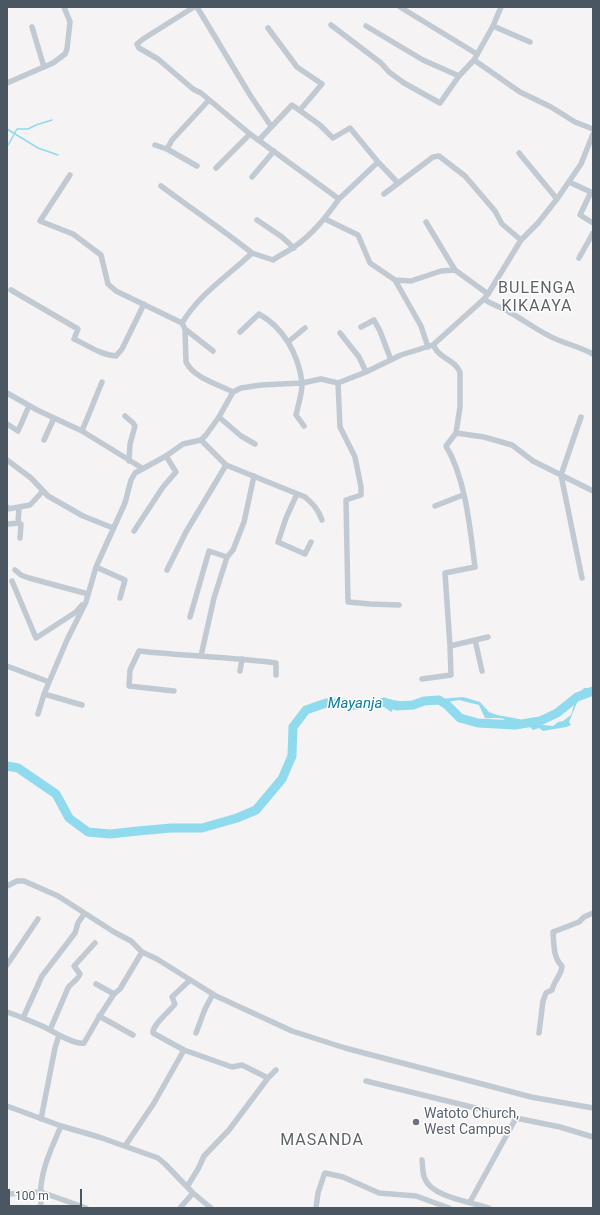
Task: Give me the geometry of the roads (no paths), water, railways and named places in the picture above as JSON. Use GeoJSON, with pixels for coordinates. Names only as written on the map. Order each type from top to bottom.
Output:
{"type":"FeatureCollection","features":[{"type":"Feature","properties":{"kind":"street"},"geometry":{"type":"LineString","coordinates":[[7,83],[60,59],[65,54],[67,49],[70,22],[64,7]]}},
{"type":"Feature","properties":{"kind":"street"},"geometry":{"type":"LineString","coordinates":[[194,7],[143,39],[137,46],[144,52],[158,59],[250,134],[338,199]]}},
{"type":"Feature","properties":{"kind":"street"},"geometry":{"type":"LineString","coordinates":[[197,7],[250,95],[271,126]]}},
{"type":"Feature","properties":{"kind":"street"},"geometry":{"type":"LineString","coordinates":[[400,7],[477,54]]}},
{"type":"Feature","properties":{"kind":"street"},"geometry":{"type":"LineString","coordinates":[[331,25],[381,63],[389,72],[404,83],[440,103],[459,76],[474,60],[493,26],[501,7]]}},
{"type":"Feature","properties":{"kind":"street"},"geometry":{"type":"LineString","coordinates":[[366,26],[423,60],[459,76]]}},
{"type":"Feature","properties":{"kind":"street"},"geometry":{"type":"LineString","coordinates":[[493,26],[530,42]]}},
{"type":"Feature","properties":{"kind":"street"},"geometry":{"type":"LineString","coordinates":[[32,27],[44,67]]}},
{"type":"Feature","properties":{"kind":"street"},"geometry":{"type":"LineString","coordinates":[[268,28],[297,67],[322,84],[300,110]]}},
{"type":"Feature","properties":{"kind":"street"},"geometry":{"type":"LineString","coordinates":[[474,60],[520,92],[551,106],[575,122],[593,128]]}},
{"type":"Feature","properties":{"kind":"street"},"geometry":{"type":"LineString","coordinates":[[167,149],[172,140],[209,100]]}},
{"type":"Feature","properties":{"kind":"street"},"geometry":{"type":"LineString","coordinates":[[259,140],[292,105],[320,125],[333,138],[350,128],[378,162],[398,183]]}},
{"type":"Feature","properties":{"kind":"street"},"geometry":{"type":"LineString","coordinates":[[216,168],[250,134]]}},
{"type":"Feature","properties":{"kind":"street"},"geometry":{"type":"LineString","coordinates":[[38,714],[44,694],[67,640],[86,602],[96,568],[125,503],[134,473],[166,456],[183,444],[201,440],[219,417],[233,392],[241,388],[261,385],[302,383],[321,379],[338,383],[391,360],[430,346],[486,297],[521,240],[538,223],[557,199],[581,164],[593,135]]}},
{"type":"Feature","properties":{"kind":"street"},"geometry":{"type":"LineString","coordinates":[[155,145],[167,149],[197,166]]}},
{"type":"Feature","properties":{"kind":"street"},"geometry":{"type":"LineString","coordinates":[[252,177],[274,151]]}},
{"type":"Feature","properties":{"kind":"street"},"geometry":{"type":"LineString","coordinates":[[519,153],[557,199]]}},
{"type":"Feature","properties":{"kind":"street"},"geometry":{"type":"LineString","coordinates":[[384,194],[433,157],[439,156],[465,176],[495,211],[502,224],[521,240]]}},
{"type":"Feature","properties":{"kind":"street"},"geometry":{"type":"LineString","coordinates":[[161,186],[252,253],[273,260],[294,248],[306,238],[325,219],[338,199],[378,162]]}},
{"type":"Feature","properties":{"kind":"street"},"geometry":{"type":"LineString","coordinates":[[70,175],[40,221],[73,234],[101,255],[108,284],[116,291],[182,322],[185,329],[186,362],[188,366],[192,371],[203,378],[233,392]]}},
{"type":"Feature","properties":{"kind":"street"},"geometry":{"type":"LineString","coordinates":[[569,182],[592,192],[580,216],[593,223]]}},
{"type":"Feature","properties":{"kind":"street"},"geometry":{"type":"LineString","coordinates":[[325,219],[358,235],[370,263],[395,280],[421,326],[430,346],[453,362],[460,372],[460,407],[456,433],[446,446],[453,459],[463,495],[470,529],[475,567],[445,573],[451,675],[422,679]]}},
{"type":"Feature","properties":{"kind":"street"},"geometry":{"type":"LineString","coordinates":[[257,220],[282,237],[294,248]]}},
{"type":"Feature","properties":{"kind":"street"},"geometry":{"type":"LineString","coordinates":[[426,222],[455,270],[486,297],[492,305],[508,311],[532,327],[558,340],[580,347],[593,354]]}},
{"type":"Feature","properties":{"kind":"street"},"geometry":{"type":"LineString","coordinates":[[579,258],[593,233]]}},
{"type":"Feature","properties":{"kind":"street"},"geometry":{"type":"LineString","coordinates":[[182,322],[191,308],[206,293],[252,253]]}},
{"type":"Feature","properties":{"kind":"street"},"geometry":{"type":"LineString","coordinates":[[395,280],[411,281],[441,271],[455,270]]}},
{"type":"Feature","properties":{"kind":"street"},"geometry":{"type":"LineString","coordinates":[[11,290],[78,329],[74,339],[102,352],[116,356],[122,349],[144,304]]}},
{"type":"Feature","properties":{"kind":"street"},"geometry":{"type":"LineString","coordinates":[[240,332],[259,314],[276,326],[288,342],[296,358],[302,383],[296,415],[304,426]]}},
{"type":"Feature","properties":{"kind":"street"},"geometry":{"type":"LineString","coordinates":[[360,327],[374,320],[380,331],[391,360]]}},
{"type":"Feature","properties":{"kind":"street"},"geometry":{"type":"LineString","coordinates":[[288,342],[305,328]]}},
{"type":"Feature","properties":{"kind":"street"},"geometry":{"type":"LineString","coordinates":[[185,329],[213,351]]}},
{"type":"Feature","properties":{"kind":"street"},"geometry":{"type":"LineString","coordinates":[[340,333],[359,357],[366,372]]}},
{"type":"Feature","properties":{"kind":"street"},"geometry":{"type":"LineString","coordinates":[[82,431],[102,382]]}},
{"type":"Feature","properties":{"kind":"street"},"geometry":{"type":"LineString","coordinates":[[338,383],[340,427],[355,457],[361,487],[361,495],[346,500],[348,602],[399,605]]}},
{"type":"Feature","properties":{"kind":"street"},"geometry":{"type":"LineString","coordinates":[[7,393],[29,406],[82,431],[142,468]]}},
{"type":"Feature","properties":{"kind":"street"},"geometry":{"type":"LineString","coordinates":[[7,424],[18,431],[29,406]]}},
{"type":"Feature","properties":{"kind":"street"},"geometry":{"type":"LineString","coordinates":[[125,416],[135,426],[130,444],[129,461]]}},
{"type":"Feature","properties":{"kind":"street"},"geometry":{"type":"LineString","coordinates":[[219,417],[241,436],[255,444]]}},
{"type":"Feature","properties":{"kind":"street"},"geometry":{"type":"LineString","coordinates":[[580,417],[561,475],[582,578]]}},
{"type":"Feature","properties":{"kind":"street"},"geometry":{"type":"LineString","coordinates":[[44,440],[54,418]]}},
{"type":"Feature","properties":{"kind":"street"},"geometry":{"type":"LineString","coordinates":[[456,433],[484,437],[512,445],[533,461],[593,491]]}},
{"type":"Feature","properties":{"kind":"street"},"geometry":{"type":"LineString","coordinates":[[201,440],[226,465],[254,476],[262,481],[305,497],[318,510],[322,520]]}},
{"type":"Feature","properties":{"kind":"street"},"geometry":{"type":"LineString","coordinates":[[134,531],[163,488],[176,472],[166,456]]}},
{"type":"Feature","properties":{"kind":"street"},"geometry":{"type":"LineString","coordinates":[[7,460],[31,478],[48,496],[83,516],[113,528]]}},
{"type":"Feature","properties":{"kind":"street"},"geometry":{"type":"LineString","coordinates":[[167,570],[186,532],[226,465]]}},
{"type":"Feature","properties":{"kind":"street"},"geometry":{"type":"LineString","coordinates":[[201,656],[214,598],[227,557],[233,550],[240,535],[254,476]]}},
{"type":"Feature","properties":{"kind":"street"},"geometry":{"type":"LineString","coordinates":[[7,507],[8,509],[30,505],[43,491]]}},
{"type":"Feature","properties":{"kind":"street"},"geometry":{"type":"LineString","coordinates":[[297,494],[286,518],[278,542],[305,554],[311,542]]}},
{"type":"Feature","properties":{"kind":"street"},"geometry":{"type":"LineString","coordinates":[[435,506],[463,495]]}},
{"type":"Feature","properties":{"kind":"street"},"geometry":{"type":"LineString","coordinates":[[19,508],[18,523],[21,524],[20,538]]}},
{"type":"Feature","properties":{"kind":"street"},"geometry":{"type":"LineString","coordinates":[[9,524],[18,523]]}},
{"type":"Feature","properties":{"kind":"street"},"geometry":{"type":"LineString","coordinates":[[190,617],[209,551],[227,557]]}},
{"type":"Feature","properties":{"kind":"street"},"geometry":{"type":"LineString","coordinates":[[96,568],[125,580],[120,598]]}},
{"type":"Feature","properties":{"kind":"street"},"geometry":{"type":"LineString","coordinates":[[15,570],[21,575],[29,578],[88,594]]}},
{"type":"Feature","properties":{"kind":"street"},"geometry":{"type":"LineString","coordinates":[[12,581],[36,638],[76,612],[86,602]]}},
{"type":"Feature","properties":{"kind":"street"},"geometry":{"type":"LineString","coordinates":[[450,646],[488,637]]}},
{"type":"Feature","properties":{"kind":"street"},"geometry":{"type":"LineString","coordinates":[[475,640],[482,672]]}},
{"type":"Feature","properties":{"kind":"street"},"geometry":{"type":"LineString","coordinates":[[174,691],[129,686],[130,670],[139,651],[276,663],[276,675]]}},
{"type":"Feature","properties":{"kind":"street"},"geometry":{"type":"LineString","coordinates":[[240,671],[242,659]]}},
{"type":"Feature","properties":{"kind":"street"},"geometry":{"type":"LineString","coordinates":[[7,666],[49,682]]}},
{"type":"Feature","properties":{"kind":"street"},"geometry":{"type":"LineString","coordinates":[[44,694],[82,705]]}},
{"type":"Feature","properties":{"kind":"street"},"geometry":{"type":"LineString","coordinates":[[7,886],[18,881],[27,882],[58,896],[84,914],[131,941],[142,952],[157,959],[213,994],[292,1031],[327,1043],[531,1097],[593,1108]]}},
{"type":"Feature","properties":{"kind":"street"},"geometry":{"type":"LineString","coordinates":[[539,1033],[544,997],[546,993],[552,990],[554,983],[563,969],[555,956],[553,932],[579,922],[584,917],[593,913]]}},
{"type":"Feature","properties":{"kind":"street"},"geometry":{"type":"LineString","coordinates":[[23,1018],[42,976],[75,933],[84,914]]}},
{"type":"Feature","properties":{"kind":"street"},"geometry":{"type":"LineString","coordinates":[[7,965],[38,920]]}},
{"type":"Feature","properties":{"kind":"street"},"geometry":{"type":"LineString","coordinates":[[50,1030],[68,988],[80,976],[74,966],[95,943]]}},
{"type":"Feature","properties":{"kind":"street"},"geometry":{"type":"LineString","coordinates":[[7,1012],[59,1035],[80,1043],[84,1043],[114,994],[120,989],[142,952]]}},
{"type":"Feature","properties":{"kind":"street"},"geometry":{"type":"LineString","coordinates":[[190,980],[172,997],[175,1004],[174,1006],[153,1030],[153,1033],[184,1050],[232,1067],[242,1065],[268,1078]]}},
{"type":"Feature","properties":{"kind":"street"},"geometry":{"type":"LineString","coordinates":[[96,984],[114,994]]}},
{"type":"Feature","properties":{"kind":"street"},"geometry":{"type":"LineString","coordinates":[[196,1032],[213,994]]}},
{"type":"Feature","properties":{"kind":"street"},"geometry":{"type":"LineString","coordinates":[[100,1016],[133,1035]]}},
{"type":"Feature","properties":{"kind":"street"},"geometry":{"type":"LineString","coordinates":[[41,1119],[59,1035]]}},
{"type":"Feature","properties":{"kind":"street"},"geometry":{"type":"LineString","coordinates":[[125,1146],[154,1103],[184,1050]]}},
{"type":"Feature","properties":{"kind":"street"},"geometry":{"type":"LineString","coordinates":[[187,1187],[204,1156],[229,1130],[268,1078],[276,1070]]}},
{"type":"Feature","properties":{"kind":"street"},"geometry":{"type":"LineString","coordinates":[[366,1081],[516,1118],[560,1127],[593,1137]]}},
{"type":"Feature","properties":{"kind":"street"},"geometry":{"type":"LineString","coordinates":[[7,1106],[61,1126],[158,1158],[193,1193],[211,1208]]}},
{"type":"Feature","properties":{"kind":"street"},"geometry":{"type":"LineString","coordinates":[[470,1202],[516,1118]]}},
{"type":"Feature","properties":{"kind":"street"},"geometry":{"type":"LineString","coordinates":[[41,1208],[40,1192],[46,1165],[61,1126]]}},
{"type":"Feature","properties":{"kind":"street"},"geometry":{"type":"LineString","coordinates":[[422,1160],[424,1178],[430,1188],[440,1193],[489,1208]]}},
{"type":"Feature","properties":{"kind":"street"},"geometry":{"type":"LineString","coordinates":[[316,1208],[318,1193],[324,1175],[325,1173],[329,1173],[343,1177],[379,1193],[416,1196],[449,1208]]}},
{"type":"Feature","properties":{"kind":"street"},"geometry":{"type":"LineString","coordinates":[[7,1194],[40,1192],[86,1208]]}},
{"type":"Feature","properties":{"kind":"street"},"geometry":{"type":"LineString","coordinates":[[180,1208],[193,1193]]}},
{"type":"Feature","properties":{"kind":"water"},"geometry":{"type":"Polygon","coordinates":[[[584,688],[593,688],[593,692],[585,692],[578,700],[569,722],[571,725],[543,731],[539,728],[533,730],[529,726],[506,723],[504,719],[485,718],[479,705],[459,700],[399,706],[388,704],[387,705],[393,710],[391,712],[384,707],[351,710],[347,705],[338,706],[331,702],[357,704],[370,703],[384,699],[407,702],[463,697],[480,702],[489,712],[497,715],[519,719],[527,723],[553,726],[571,715],[577,695],[584,688]]]}},
{"type":"Feature","properties":{"kind":"waterway"},"geometry":{"type":"LineString","coordinates":[[7,147],[17,129],[28,129],[52,120]]}},
{"type":"Feature","properties":{"kind":"waterway"},"geometry":{"type":"LineString","coordinates":[[7,129],[38,148],[58,155]]}},
{"type":"Feature","properties":{"kind":"waterway","name":"Mayanja"},"geometry":{"type":"LineString","coordinates":[[377,704],[384,702],[397,706],[413,705],[424,701],[439,700],[447,705],[460,718],[478,723],[515,725],[540,721],[557,713],[577,697],[593,691]]}},
{"type":"Feature","properties":{"kind":"waterway","name":"Mayanja"},"geometry":{"type":"LineString","coordinates":[[7,766],[18,768],[56,794],[69,818],[88,832],[110,834],[171,828],[202,828],[237,818],[256,810],[282,779],[292,756],[293,727],[306,710],[326,703],[343,703]]}},
{"type":"Feature","properties":{"kind":"place","name":"Watoto Church, West Campus"},"geometry":{"type":"Point","coordinates":[416,1122]}},
{"type":"Feature","properties":{"kind":"district","name":"BULENGA KIKAAYA"},"geometry":{"type":"Point","coordinates":[537,298]}},
{"type":"Feature","properties":{"kind":"district","name":"MASANDA"},"geometry":{"type":"Point","coordinates":[322,1141]}}]}
